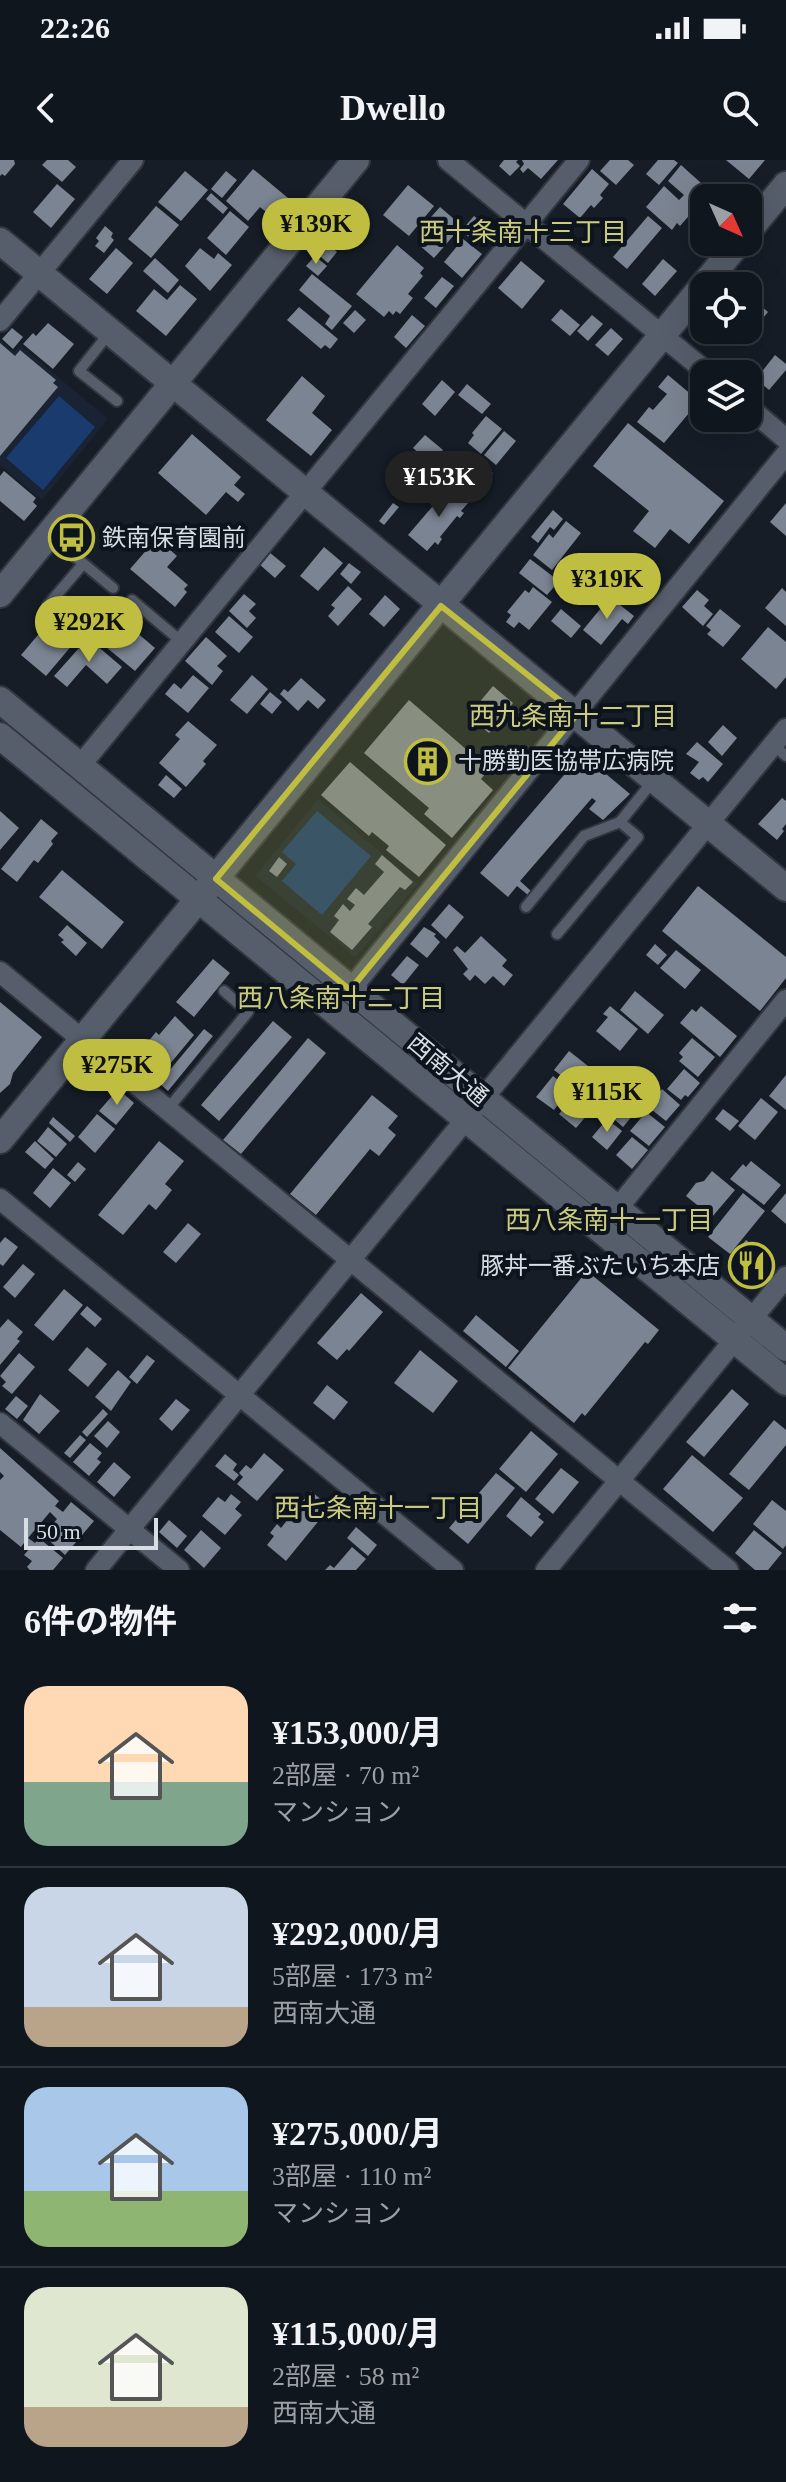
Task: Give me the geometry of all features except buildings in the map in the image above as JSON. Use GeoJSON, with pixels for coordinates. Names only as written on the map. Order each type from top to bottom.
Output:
{"type":"FeatureCollection","features":[{"type":"Feature","properties":{"kind":"street"},"geometry":{"type":"LineString","coordinates":[[0,321],[133,160]]}},
{"type":"Feature","properties":{"kind":"street"},"geometry":{"type":"LineString","coordinates":[[0,594],[356,160]]}},
{"type":"Feature","properties":{"kind":"street"},"geometry":{"type":"LineString","coordinates":[[448,160],[692,360]]}},
{"type":"Feature","properties":{"kind":"street"},"geometry":{"type":"LineString","coordinates":[[79,767],[579,160]]}},
{"type":"Feature","properties":{"kind":"street"},"geometry":{"type":"LineString","coordinates":[[762,214],[786,185]]}},
{"type":"Feature","properties":{"kind":"street"},"geometry":{"type":"LineString","coordinates":[[0,241],[786,888]]}},
{"type":"Feature","properties":{"kind":"street"},"geometry":{"type":"LineString","coordinates":[[0,1140],[728,256]]}},
{"type":"Feature","properties":{"kind":"street"},"geometry":{"type":"LineString","coordinates":[[762,419],[786,439]]}},
{"type":"Feature","properties":{"kind":"street"},"geometry":{"type":"LineString","coordinates":[[350,990],[786,454]]}},
{"type":"Feature","properties":{"kind":"street","name":"西南大通"},"geometry":{"type":"LineString","coordinates":[[0,700],[786,1348]]}},
{"type":"Feature","properties":{"kind":"street","name":"西南大通"},"geometry":{"type":"LineString","coordinates":[[0,736],[786,1382]]}},
{"type":"Feature","properties":{"kind":"street"},"geometry":{"type":"LineString","coordinates":[[96,1570],[707,824],[782,743]]}},
{"type":"Feature","properties":{"kind":"street"},"geometry":{"type":"LineString","coordinates":[[0,972],[728,1570]]}},
{"type":"Feature","properties":{"kind":"street"},"geometry":{"type":"LineString","coordinates":[[617,1209],[786,1000]]}},
{"type":"Feature","properties":{"kind":"street"},"geometry":{"type":"LineString","coordinates":[[0,1199],[453,1570]]}},
{"type":"Feature","properties":{"kind":"street"},"geometry":{"type":"LineString","coordinates":[[546,1570],[786,1277]]}},
{"type":"Feature","properties":{"kind":"street"},"geometry":{"type":"LineString","coordinates":[[0,1423],[179,1570]]}},
{"type":"Feature","properties":{"kind":"lane"},"geometry":{"type":"LineString","coordinates":[[110,332],[79,371],[117,401]]}},
{"type":"Feature","properties":{"kind":"lane"},"geometry":{"type":"LineString","coordinates":[[49,535],[113,588]]}},
{"type":"Feature","properties":{"kind":"lane"},"geometry":{"type":"LineString","coordinates":[[48,605],[83,564]]}},
{"type":"Feature","properties":{"kind":"lane"},"geometry":{"type":"LineString","coordinates":[[132,600],[182,642]]}},
{"type":"Feature","properties":{"kind":"lane"},"geometry":{"type":"LineString","coordinates":[[526,907],[584,836],[620,822],[654,779]]}},
{"type":"Feature","properties":{"kind":"lane"},"geometry":{"type":"LineString","coordinates":[[557,934],[638,837],[620,822]]}},
{"type":"Feature","properties":{"kind":"lane"},"geometry":{"type":"LineString","coordinates":[[167,1110],[248,1012],[224,991]]}},
{"type":"Feature","properties":{"kind":"highlighted area"},"geometry":{"type":"Polygon","coordinates":[[[441,606],[577,714],[350,990],[216,879],[441,606]]]}},
{"type":"Feature","properties":{"kind":"shaded area"},"geometry":{"type":"Polygon","coordinates":[[[0,340],[14,352],[20,345],[108,419],[42,500],[0,465],[0,340]]]}},
{"type":"Feature","properties":{"kind":"shaded area"},"geometry":{"type":"Polygon","coordinates":[[[59,396],[95,427],[43,490],[6,458],[59,396]]]}},
{"type":"Feature","properties":{"kind":"shaded area"},"geometry":{"type":"Polygon","coordinates":[[[318,799],[418,884],[355,957],[255,876],[318,799]]]}},
{"type":"Feature","properties":{"kind":"shaded area"},"geometry":{"type":"Polygon","coordinates":[[[317,811],[371,856],[322,915],[282,881],[296,864],[282,852],[317,811]]]}},
{"type":"Feature","properties":{"kind":"place","name":"鉄南保育園前"},"geometry":{"type":"Point","coordinates":[71,538]}},
{"type":"Feature","properties":{"kind":"place","name":"十勝勤医協帯広病院"},"geometry":{"type":"Point","coordinates":[427,761]}},
{"type":"Feature","properties":{"kind":"place","name":"豚丼一番ぶたいち本店"},"geometry":{"type":"Point","coordinates":[751,1266]}},
{"type":"Feature","properties":{"kind":"district","name":"西十条南十三丁目"},"geometry":{"type":"Point","coordinates":[523,232]}},
{"type":"Feature","properties":{"kind":"district","name":"西九条南十二丁目"},"geometry":{"type":"Point","coordinates":[573,716]}},
{"type":"Feature","properties":{"kind":"district","name":"西八条南十二丁目"},"geometry":{"type":"Point","coordinates":[341,998]}},
{"type":"Feature","properties":{"kind":"district","name":"西八条南十一丁目"},"geometry":{"type":"Point","coordinates":[609,1220]}},
{"type":"Feature","properties":{"kind":"district","name":"西七条南十一丁目"},"geometry":{"type":"Point","coordinates":[378,1508]}}]}
